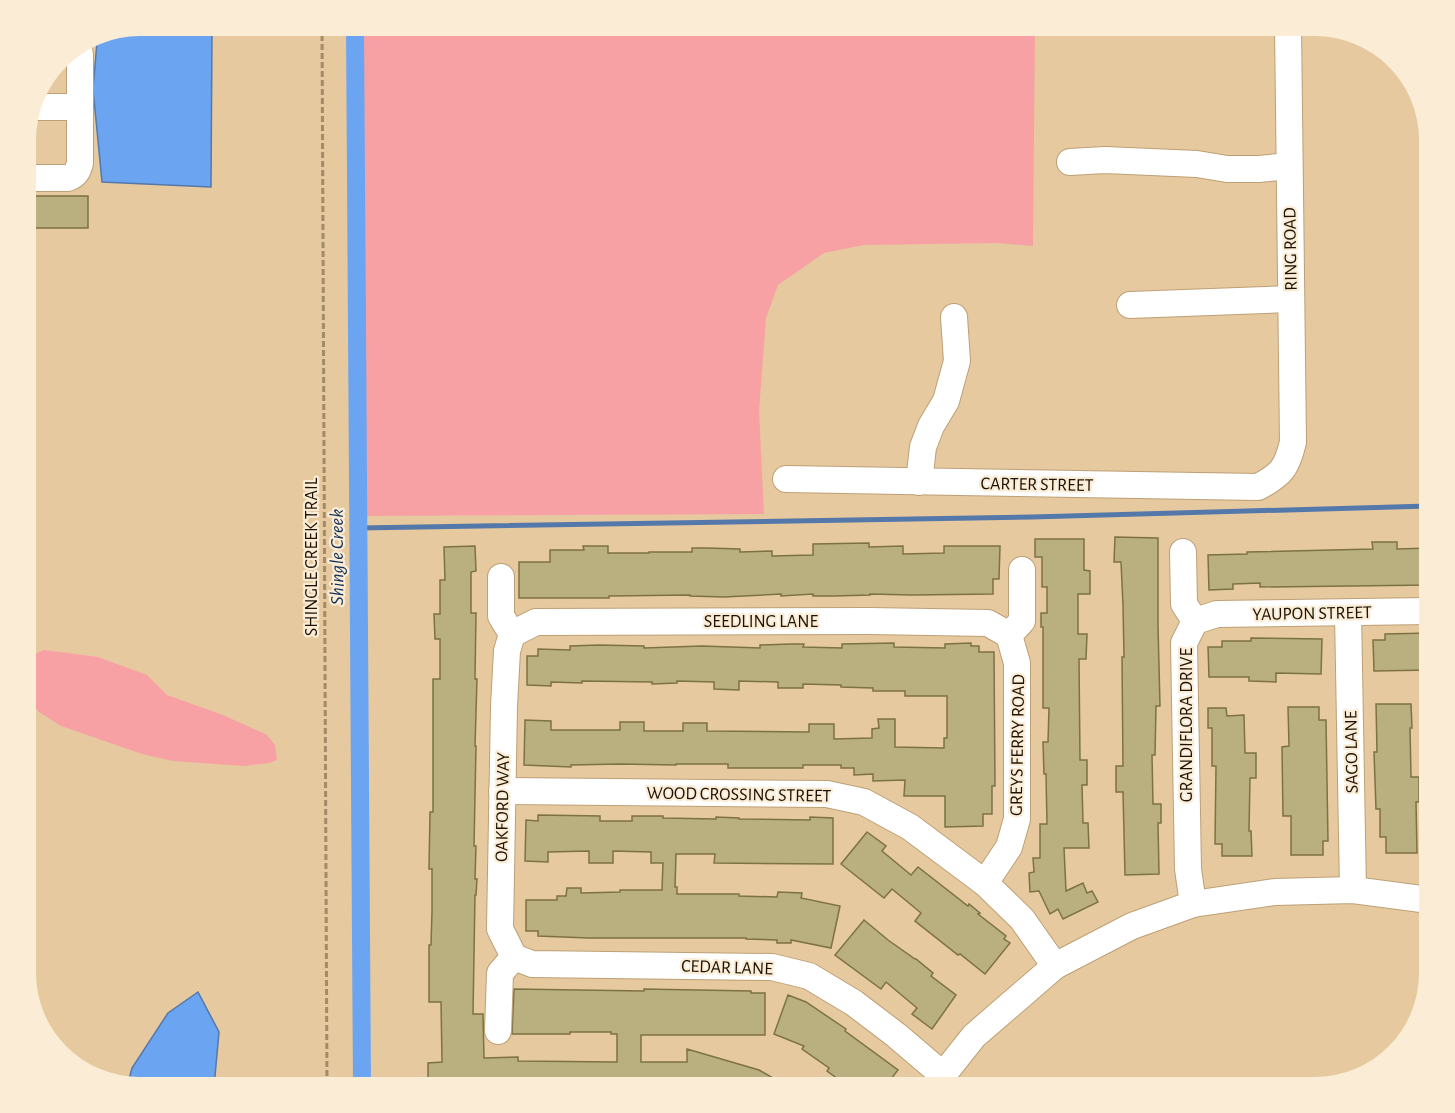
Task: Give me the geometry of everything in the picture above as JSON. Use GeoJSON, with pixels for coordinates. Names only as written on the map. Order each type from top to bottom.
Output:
{"type":"FeatureCollection","features":[{"type":"Feature","properties":{"kind":"street","name":"RING ROAD"},"geometry":{"type":"LineString","coordinates":[[1282,471],[1293,442],[1288,36]]}},
{"type":"Feature","properties":{"kind":"street"},"geometry":{"type":"LineString","coordinates":[[36,178],[68,178],[74,176],[78,171],[80,163],[80,56]]}},
{"type":"Feature","properties":{"kind":"street"},"geometry":{"type":"LineString","coordinates":[[42,107],[80,107]]}},
{"type":"Feature","properties":{"kind":"street"},"geometry":{"type":"LineString","coordinates":[[1070,162],[1105,160],[1197,164],[1227,169],[1289,166]]}},
{"type":"Feature","properties":{"kind":"street"},"geometry":{"type":"LineString","coordinates":[[1130,304],[1290,299]]}},
{"type":"Feature","properties":{"kind":"street"},"geometry":{"type":"LineString","coordinates":[[919,482],[923,447],[931,426],[946,401],[957,361],[954,317]]}},
{"type":"Feature","properties":{"kind":"street","name":"CARTER STREET"},"geometry":{"type":"LineString","coordinates":[[786,479],[1258,487],[1274,479],[1282,471]]}},
{"type":"Feature","properties":{"kind":"street"},"geometry":{"type":"LineString","coordinates":[[1183,552],[1184,604],[1195,621]]}},
{"type":"Feature","properties":{"kind":"street"},"geometry":{"type":"LineString","coordinates":[[1009,635],[1022,621],[1022,570]]}},
{"type":"Feature","properties":{"kind":"street"},"geometry":{"type":"LineString","coordinates":[[501,577],[501,616],[512,634]]}},
{"type":"Feature","properties":{"kind":"street","name":"YAUPON STREET"},"geometry":{"type":"LineString","coordinates":[[1195,621],[1217,614],[1419,611]]}},
{"type":"Feature","properties":{"kind":"street","name":"SAGO LANE"},"geometry":{"type":"LineString","coordinates":[[1348,613],[1353,890]]}},
{"type":"Feature","properties":{"kind":"street","name":"SEEDLING LANE"},"geometry":{"type":"LineString","coordinates":[[512,634],[536,622],[870,621],[988,623],[1009,635]]}},
{"type":"Feature","properties":{"kind":"street","name":"GRANDIFLORA DRIVE"},"geometry":{"type":"LineString","coordinates":[[1193,904],[1188,868],[1184,643],[1195,621]]}},
{"type":"Feature","properties":{"kind":"street","name":"OAKFORD WAY"},"geometry":{"type":"LineString","coordinates":[[512,634],[507,651],[504,706],[500,928],[514,957]]}},
{"type":"Feature","properties":{"kind":"street","name":"GREYS FERRY ROAD"},"geometry":{"type":"LineString","coordinates":[[985,883],[1009,847],[1017,819],[1017,663],[1009,635]]}},
{"type":"Feature","properties":{"kind":"street","name":"WOOD CROSSING STREET"},"geometry":{"type":"LineString","coordinates":[[502,791],[826,794],[864,802],[910,827],[985,883],[1022,919],[1054,966]]}},
{"type":"Feature","properties":{"kind":"street"},"geometry":{"type":"LineString","coordinates":[[942,1077],[974,1036],[1054,966],[1132,926],[1193,904],[1275,891],[1353,890],[1419,899]]}},
{"type":"Feature","properties":{"kind":"street"},"geometry":{"type":"LineString","coordinates":[[498,1031],[500,973],[514,957]]}},
{"type":"Feature","properties":{"kind":"street","name":"CEDAR LANE"},"geometry":{"type":"LineString","coordinates":[[514,957],[532,964],[772,967],[810,976],[896,1035],[935,1077]]}},
{"type":"Feature","properties":{"kind":"path","name":"SHINGLE CREEK TRAIL"},"geometry":{"type":"LineString","coordinates":[[322,36],[327,1077]]}},
{"type":"Feature","properties":{"kind":"shaded area"},"geometry":{"type":"Polygon","coordinates":[[[355,36],[1035,36],[1033,246],[997,243],[864,245],[824,253],[778,285],[766,318],[759,411],[764,514],[359,516],[355,36]]]}},
{"type":"Feature","properties":{"kind":"shaded area"},"geometry":{"type":"Polygon","coordinates":[[[44,650],[98,657],[147,675],[167,695],[223,715],[267,735],[275,745],[277,760],[244,766],[173,761],[142,754],[61,726],[36,708],[36,654],[44,650]]]}},
{"type":"Feature","properties":{"kind":"water"},"geometry":{"type":"Polygon","coordinates":[[[140,36],[212,36],[211,187],[102,182],[93,89],[97,46],[100,44],[120,38],[140,36]]]}},
{"type":"Feature","properties":{"kind":"water"},"geometry":{"type":"Polygon","coordinates":[[[198,992],[219,1032],[215,1077],[130,1076],[132,1068],[168,1013],[198,992]]]}},
{"type":"Feature","properties":{"kind":"building"},"geometry":{"type":"Polygon","coordinates":[[[36,196],[88,196],[88,228],[36,228],[36,196]]]}},
{"type":"Feature","properties":{"kind":"building"},"geometry":{"type":"Polygon","coordinates":[[[1115,537],[1158,538],[1160,706],[1156,706],[1155,755],[1152,755],[1153,804],[1161,804],[1161,823],[1158,823],[1159,874],[1125,875],[1123,792],[1116,792],[1116,766],[1123,766],[1122,657],[1124,657],[1121,562],[1114,562],[1115,537]]]}},
{"type":"Feature","properties":{"kind":"building"},"geometry":{"type":"Polygon","coordinates":[[[1035,539],[1084,539],[1084,570],[1090,571],[1090,594],[1078,594],[1078,634],[1087,634],[1086,659],[1079,659],[1080,760],[1087,760],[1087,785],[1082,785],[1083,823],[1088,823],[1089,848],[1064,848],[1066,891],[1083,883],[1087,893],[1092,891],[1098,902],[1063,919],[1058,909],[1050,914],[1039,891],[1030,892],[1029,873],[1034,872],[1033,858],[1040,858],[1040,824],[1047,824],[1043,742],[1048,742],[1049,708],[1043,708],[1043,627],[1041,627],[1041,613],[1047,613],[1047,587],[1042,587],[1042,557],[1035,557],[1035,539]]]}},
{"type":"Feature","properties":{"kind":"building"},"geometry":{"type":"Polygon","coordinates":[[[1372,542],[1397,542],[1397,549],[1419,548],[1419,585],[1260,587],[1260,583],[1233,584],[1233,589],[1209,590],[1208,555],[1373,549],[1372,542]]]}},
{"type":"Feature","properties":{"kind":"building"},"geometry":{"type":"Polygon","coordinates":[[[869,543],[869,547],[903,546],[903,554],[944,553],[944,546],[1000,546],[999,579],[993,579],[993,594],[519,598],[519,562],[550,562],[550,550],[584,550],[583,546],[608,546],[608,553],[649,553],[692,552],[692,548],[707,548],[740,549],[740,552],[772,551],[772,556],[813,555],[813,544],[869,543]]]}},
{"type":"Feature","properties":{"kind":"building"},"geometry":{"type":"Polygon","coordinates":[[[475,546],[476,571],[471,572],[471,613],[476,613],[475,679],[477,679],[474,846],[476,846],[475,879],[477,879],[473,1014],[483,1014],[484,1058],[518,1057],[518,1061],[617,1062],[617,1034],[611,1034],[611,1032],[512,1034],[514,989],[751,991],[751,993],[765,993],[765,1035],[641,1035],[641,1062],[687,1062],[687,1049],[759,1070],[771,1077],[428,1077],[428,1063],[442,1062],[441,1002],[429,1002],[432,869],[429,869],[430,812],[433,812],[433,679],[440,679],[440,639],[435,639],[434,614],[440,614],[440,580],[445,580],[444,547],[475,546]]]}},
{"type":"Feature","properties":{"kind":"building"},"geometry":{"type":"Polygon","coordinates":[[[1419,633],[1419,670],[1374,671],[1373,640],[1385,640],[1385,634],[1419,633]]]}},
{"type":"Feature","properties":{"kind":"building"},"geometry":{"type":"Polygon","coordinates":[[[1251,638],[1322,639],[1321,674],[1276,673],[1276,682],[1249,681],[1249,677],[1209,677],[1208,647],[1222,647],[1222,641],[1251,641],[1251,638]]]}},
{"type":"Feature","properties":{"kind":"building"},"geometry":{"type":"Polygon","coordinates":[[[894,643],[894,647],[945,648],[945,644],[971,643],[971,646],[979,646],[979,652],[994,652],[995,786],[992,786],[992,814],[983,814],[983,826],[945,827],[945,796],[904,796],[905,780],[873,781],[873,774],[854,775],[854,768],[841,768],[841,765],[803,765],[803,768],[728,768],[728,764],[620,764],[571,765],[571,767],[524,765],[525,720],[551,721],[551,730],[620,730],[620,722],[644,722],[644,731],[683,731],[683,723],[707,723],[707,731],[809,732],[809,724],[834,724],[834,739],[872,738],[872,729],[879,728],[878,719],[895,719],[895,747],[944,748],[944,738],[947,738],[947,696],[905,696],[905,691],[873,691],[873,688],[841,687],[841,685],[803,684],[803,688],[778,688],[778,682],[739,681],[739,690],[714,689],[714,682],[677,681],[677,683],[652,684],[652,682],[582,681],[582,683],[551,682],[551,686],[527,685],[527,656],[538,656],[538,649],[570,650],[570,646],[599,645],[644,646],[644,648],[702,646],[760,648],[760,645],[791,644],[804,644],[803,647],[842,648],[842,644],[894,643]]]}},
{"type":"Feature","properties":{"kind":"building"},"geometry":{"type":"Polygon","coordinates":[[[1376,704],[1411,704],[1411,777],[1419,777],[1419,802],[1416,802],[1417,853],[1386,853],[1386,837],[1380,837],[1380,809],[1376,809],[1374,752],[1377,752],[1376,704]]]}},
{"type":"Feature","properties":{"kind":"building"},"geometry":{"type":"Polygon","coordinates":[[[1288,707],[1319,707],[1319,720],[1326,720],[1328,841],[1323,841],[1323,855],[1291,855],[1291,816],[1283,816],[1282,747],[1289,746],[1288,707]]]}},
{"type":"Feature","properties":{"kind":"building"},"geometry":{"type":"Polygon","coordinates":[[[1208,708],[1226,708],[1227,716],[1244,715],[1245,753],[1256,753],[1256,778],[1250,778],[1249,831],[1251,831],[1252,856],[1222,856],[1222,844],[1215,844],[1216,766],[1212,766],[1212,728],[1208,728],[1208,708]]]}},
{"type":"Feature","properties":{"kind":"building"},"geometry":{"type":"Polygon","coordinates":[[[538,815],[600,816],[600,821],[632,821],[632,816],[810,820],[810,817],[833,818],[833,864],[714,863],[715,854],[676,854],[675,887],[677,887],[677,894],[739,894],[739,896],[777,897],[778,892],[802,893],[801,898],[840,906],[831,948],[791,940],[791,943],[777,943],[777,940],[746,938],[589,938],[538,936],[538,931],[526,931],[526,900],[557,900],[557,896],[566,896],[567,888],[581,888],[581,893],[662,890],[663,863],[651,863],[651,852],[613,851],[613,863],[589,863],[589,851],[548,852],[548,862],[525,861],[526,820],[538,821],[538,815]]]}},
{"type":"Feature","properties":{"kind":"building"},"geometry":{"type":"Polygon","coordinates":[[[867,832],[886,846],[882,851],[911,875],[918,867],[968,906],[969,904],[1006,936],[1004,939],[1010,943],[985,974],[915,921],[921,913],[892,889],[884,898],[841,864],[867,832]]]}},
{"type":"Feature","properties":{"kind":"building"},"geometry":{"type":"Polygon","coordinates":[[[864,920],[916,959],[933,973],[931,976],[956,995],[932,1029],[912,1014],[917,1008],[886,982],[881,989],[835,955],[864,920]]]}},
{"type":"Feature","properties":{"kind":"building"},"geometry":{"type":"Polygon","coordinates":[[[788,995],[806,1002],[846,1029],[845,1031],[898,1070],[893,1077],[835,1077],[827,1071],[829,1068],[802,1049],[804,1046],[774,1034],[788,995]]]}},
{"type":"Feature","properties":{"kind":"waterway","name":"Shingle Creek"},"geometry":{"type":"LineString","coordinates":[[355,36],[362,1077]]}},
{"type":"Feature","properties":{"kind":"waterway"},"geometry":{"type":"LineString","coordinates":[[359,528],[1032,517],[1419,506]]}}]}
